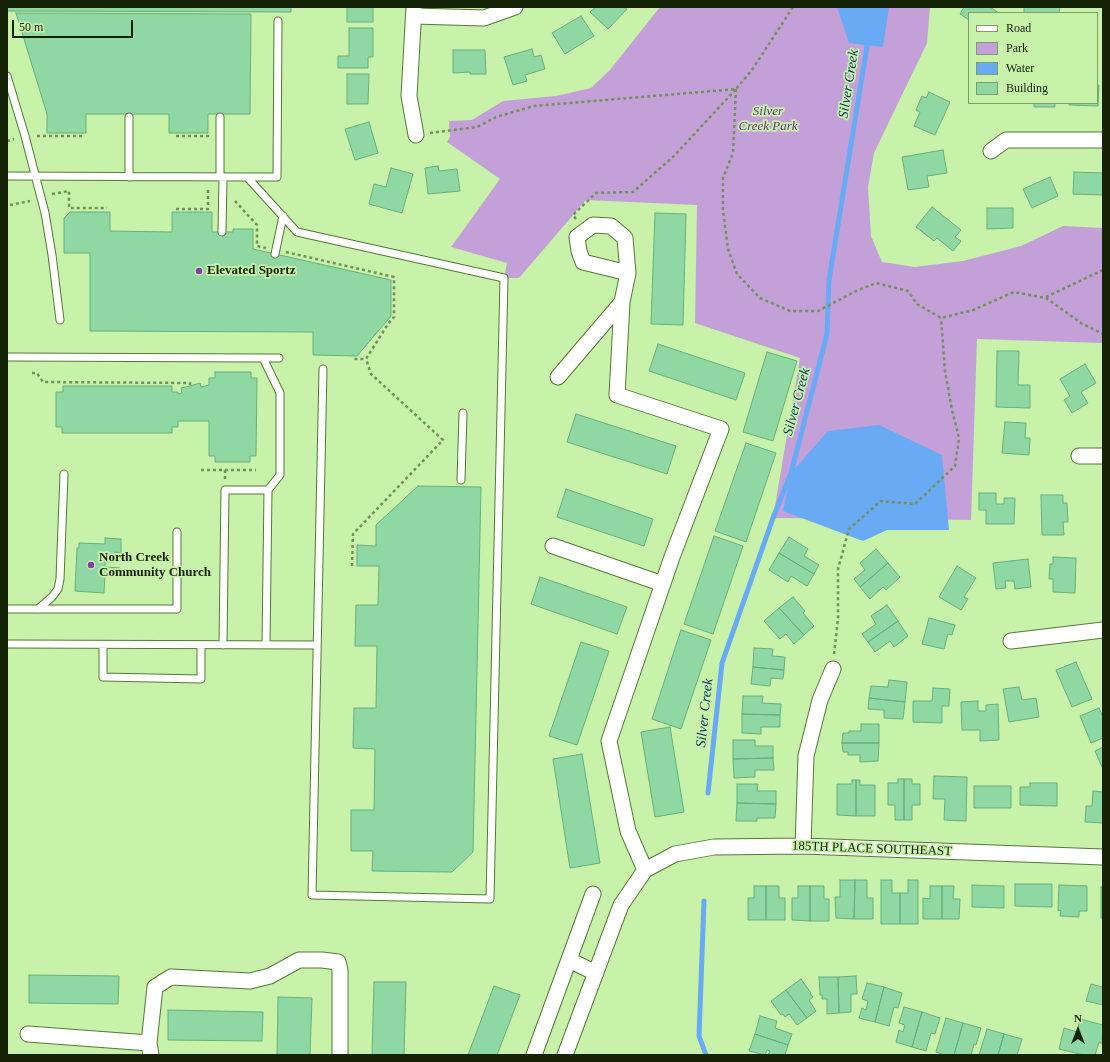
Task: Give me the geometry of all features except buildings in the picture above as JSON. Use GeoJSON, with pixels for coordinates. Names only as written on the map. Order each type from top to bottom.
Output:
{"type":"FeatureCollection","features":[{"type":"Feature","properties":{"kind":"street"},"geometry":{"type":"LineString","coordinates":[[416,134],[409,96],[414,11],[484,18],[515,7]]}},
{"type":"Feature","properties":{"kind":"street"},"geometry":{"type":"LineString","coordinates":[[991,151],[1006,140],[1103,140]]}},
{"type":"Feature","properties":{"kind":"street"},"geometry":{"type":"LineString","coordinates":[[565,1055],[621,906],[645,870],[628,831],[609,741],[664,584],[721,430],[617,395],[622,302],[628,273],[625,238],[611,226],[593,225],[577,237],[579,251],[583,262],[628,273]]}},
{"type":"Feature","properties":{"kind":"street"},"geometry":{"type":"LineString","coordinates":[[558,377],[622,302]]}},
{"type":"Feature","properties":{"kind":"street"},"geometry":{"type":"LineString","coordinates":[[1080,456],[1103,456]]}},
{"type":"Feature","properties":{"kind":"street"},"geometry":{"type":"LineString","coordinates":[[553,546],[664,584]]}},
{"type":"Feature","properties":{"kind":"street"},"geometry":{"type":"LineString","coordinates":[[1010,641],[1103,630]]}},
{"type":"Feature","properties":{"kind":"street"},"geometry":{"type":"LineString","coordinates":[[803,846],[806,756],[820,700],[833,669]]}},
{"type":"Feature","properties":{"kind":"street","name":"185TH PLACE SOUTHEAST"},"geometry":{"type":"LineString","coordinates":[[645,870],[675,854],[714,847],[803,846],[1103,858]]}},
{"type":"Feature","properties":{"kind":"street"},"geometry":{"type":"LineString","coordinates":[[534,1055],[593,894]]}},
{"type":"Feature","properties":{"kind":"street"},"geometry":{"type":"LineString","coordinates":[[28,1034],[150,1049],[155,987],[171,978],[250,981],[270,976],[299,960],[322,960],[338,962],[340,1055]]}},
{"type":"Feature","properties":{"kind":"street"},"geometry":{"type":"LineString","coordinates":[[568,960],[596,973]]}},
{"type":"Feature","properties":{"kind":"lane"},"geometry":{"type":"LineString","coordinates":[[7,176],[277,177],[278,21]]}},
{"type":"Feature","properties":{"kind":"lane"},"geometry":{"type":"LineString","coordinates":[[7,76],[41,197],[52,254],[60,320]]}},
{"type":"Feature","properties":{"kind":"lane"},"geometry":{"type":"LineString","coordinates":[[128,177],[129,117]]}},
{"type":"Feature","properties":{"kind":"lane"},"geometry":{"type":"LineString","coordinates":[[220,117],[222,232]]}},
{"type":"Feature","properties":{"kind":"lane"},"geometry":{"type":"LineString","coordinates":[[247,177],[297,232],[504,278],[490,899],[312,895],[323,369]]}},
{"type":"Feature","properties":{"kind":"lane"},"geometry":{"type":"LineString","coordinates":[[276,252],[283,216]]}},
{"type":"Feature","properties":{"kind":"lane"},"geometry":{"type":"LineString","coordinates":[[7,357],[279,358]]}},
{"type":"Feature","properties":{"kind":"lane"},"geometry":{"type":"LineString","coordinates":[[263,358],[280,392],[280,475],[268,490],[266,645]]}},
{"type":"Feature","properties":{"kind":"lane"},"geometry":{"type":"LineString","coordinates":[[461,480],[463,413]]}},
{"type":"Feature","properties":{"kind":"lane"},"geometry":{"type":"LineString","coordinates":[[38,609],[52,597],[58,589],[60,579],[64,474]]}},
{"type":"Feature","properties":{"kind":"lane"},"geometry":{"type":"LineString","coordinates":[[223,645],[225,490],[268,490]]}},
{"type":"Feature","properties":{"kind":"lane"},"geometry":{"type":"LineString","coordinates":[[7,608],[177,609],[177,532]]}},
{"type":"Feature","properties":{"kind":"lane"},"geometry":{"type":"LineString","coordinates":[[7,644],[317,645]]}},
{"type":"Feature","properties":{"kind":"lane"},"geometry":{"type":"LineString","coordinates":[[103,645],[103,677],[201,678],[201,645]]}},
{"type":"Feature","properties":{"kind":"path"},"geometry":{"type":"LineString","coordinates":[[585,231],[573,215],[596,193],[633,192],[674,156],[752,70],[793,7]]}},
{"type":"Feature","properties":{"kind":"path"},"geometry":{"type":"LineString","coordinates":[[416,134],[477,127],[496,117],[534,106],[736,89]]}},
{"type":"Feature","properties":{"kind":"path"},"geometry":{"type":"LineString","coordinates":[[736,89],[733,153],[723,178],[723,211],[728,249],[737,274],[760,298],[790,311],[818,311],[856,291],[876,283],[908,291],[917,304],[941,318],[973,310],[1014,292],[1046,298],[1081,323],[1103,334]]}},
{"type":"Feature","properties":{"kind":"path"},"geometry":{"type":"LineString","coordinates":[[7,141],[25,136],[83,136]]}},
{"type":"Feature","properties":{"kind":"path"},"geometry":{"type":"LineString","coordinates":[[176,136],[220,136]]}},
{"type":"Feature","properties":{"kind":"path"},"geometry":{"type":"LineString","coordinates":[[10,205],[69,191],[69,208],[108,208]]}},
{"type":"Feature","properties":{"kind":"path"},"geometry":{"type":"LineString","coordinates":[[235,201],[256,225],[256,246],[276,252],[394,277],[394,317],[366,359]]}},
{"type":"Feature","properties":{"kind":"path"},"geometry":{"type":"LineString","coordinates":[[1046,298],[1103,270]]}},
{"type":"Feature","properties":{"kind":"path"},"geometry":{"type":"LineString","coordinates":[[833,669],[838,619],[838,569],[849,529],[881,501],[915,504],[955,466],[959,438],[946,377],[941,318]]}},
{"type":"Feature","properties":{"kind":"path"},"geometry":{"type":"LineString","coordinates":[[354,359],[366,359]]}},
{"type":"Feature","properties":{"kind":"path"},"geometry":{"type":"LineString","coordinates":[[352,566],[353,534],[443,440],[371,374],[366,359]]}},
{"type":"Feature","properties":{"kind":"path"},"geometry":{"type":"LineString","coordinates":[[32,373],[37,373],[43,382],[177,382],[190,383],[190,386]]}},
{"type":"Feature","properties":{"kind":"path"},"geometry":{"type":"LineString","coordinates":[[201,470],[256,470]]}},
{"type":"Feature","properties":{"kind":"green space","name":"Silver Creek Park"},"geometry":{"type":"Polygon","coordinates":[[[660,7],[930,7],[927,43],[874,153],[868,187],[871,236],[882,262],[915,267],[963,261],[1021,246],[1063,226],[1103,228],[1103,343],[977,339],[971,520],[773,518],[800,358],[695,323],[697,205],[586,200],[519,278],[504,278],[507,263],[451,247],[500,179],[447,142],[450,137],[449,121],[472,120],[503,101],[556,96],[591,88],[610,70],[660,7]]]}},
{"type":"Feature","properties":{"kind":"water"},"geometry":{"type":"Polygon","coordinates":[[[837,7],[889,7],[883,47],[849,43],[837,7]]]}},
{"type":"Feature","properties":{"kind":"water"},"geometry":{"type":"Polygon","coordinates":[[[879,425],[942,455],[949,530],[887,530],[863,541],[783,511],[791,473],[828,431],[879,425]]]}},
{"type":"Feature","properties":{"kind":"waterway","name":"Silver Creek"},"geometry":{"type":"LineString","coordinates":[[708,793],[722,663],[773,518],[791,473],[827,334],[829,280],[868,40]]}},
{"type":"Feature","properties":{"kind":"waterway","name":"Silver Creek"},"geometry":{"type":"LineString","coordinates":[[704,901],[699,1036],[706,1055]]}},
{"type":"Feature","properties":{"kind":"place","name":"Elevated Sportz"},"geometry":{"type":"Point","coordinates":[199,271]}},
{"type":"Feature","properties":{"kind":"place","name":"North Creek Community Church"},"geometry":{"type":"Point","coordinates":[91,565]}}]}
